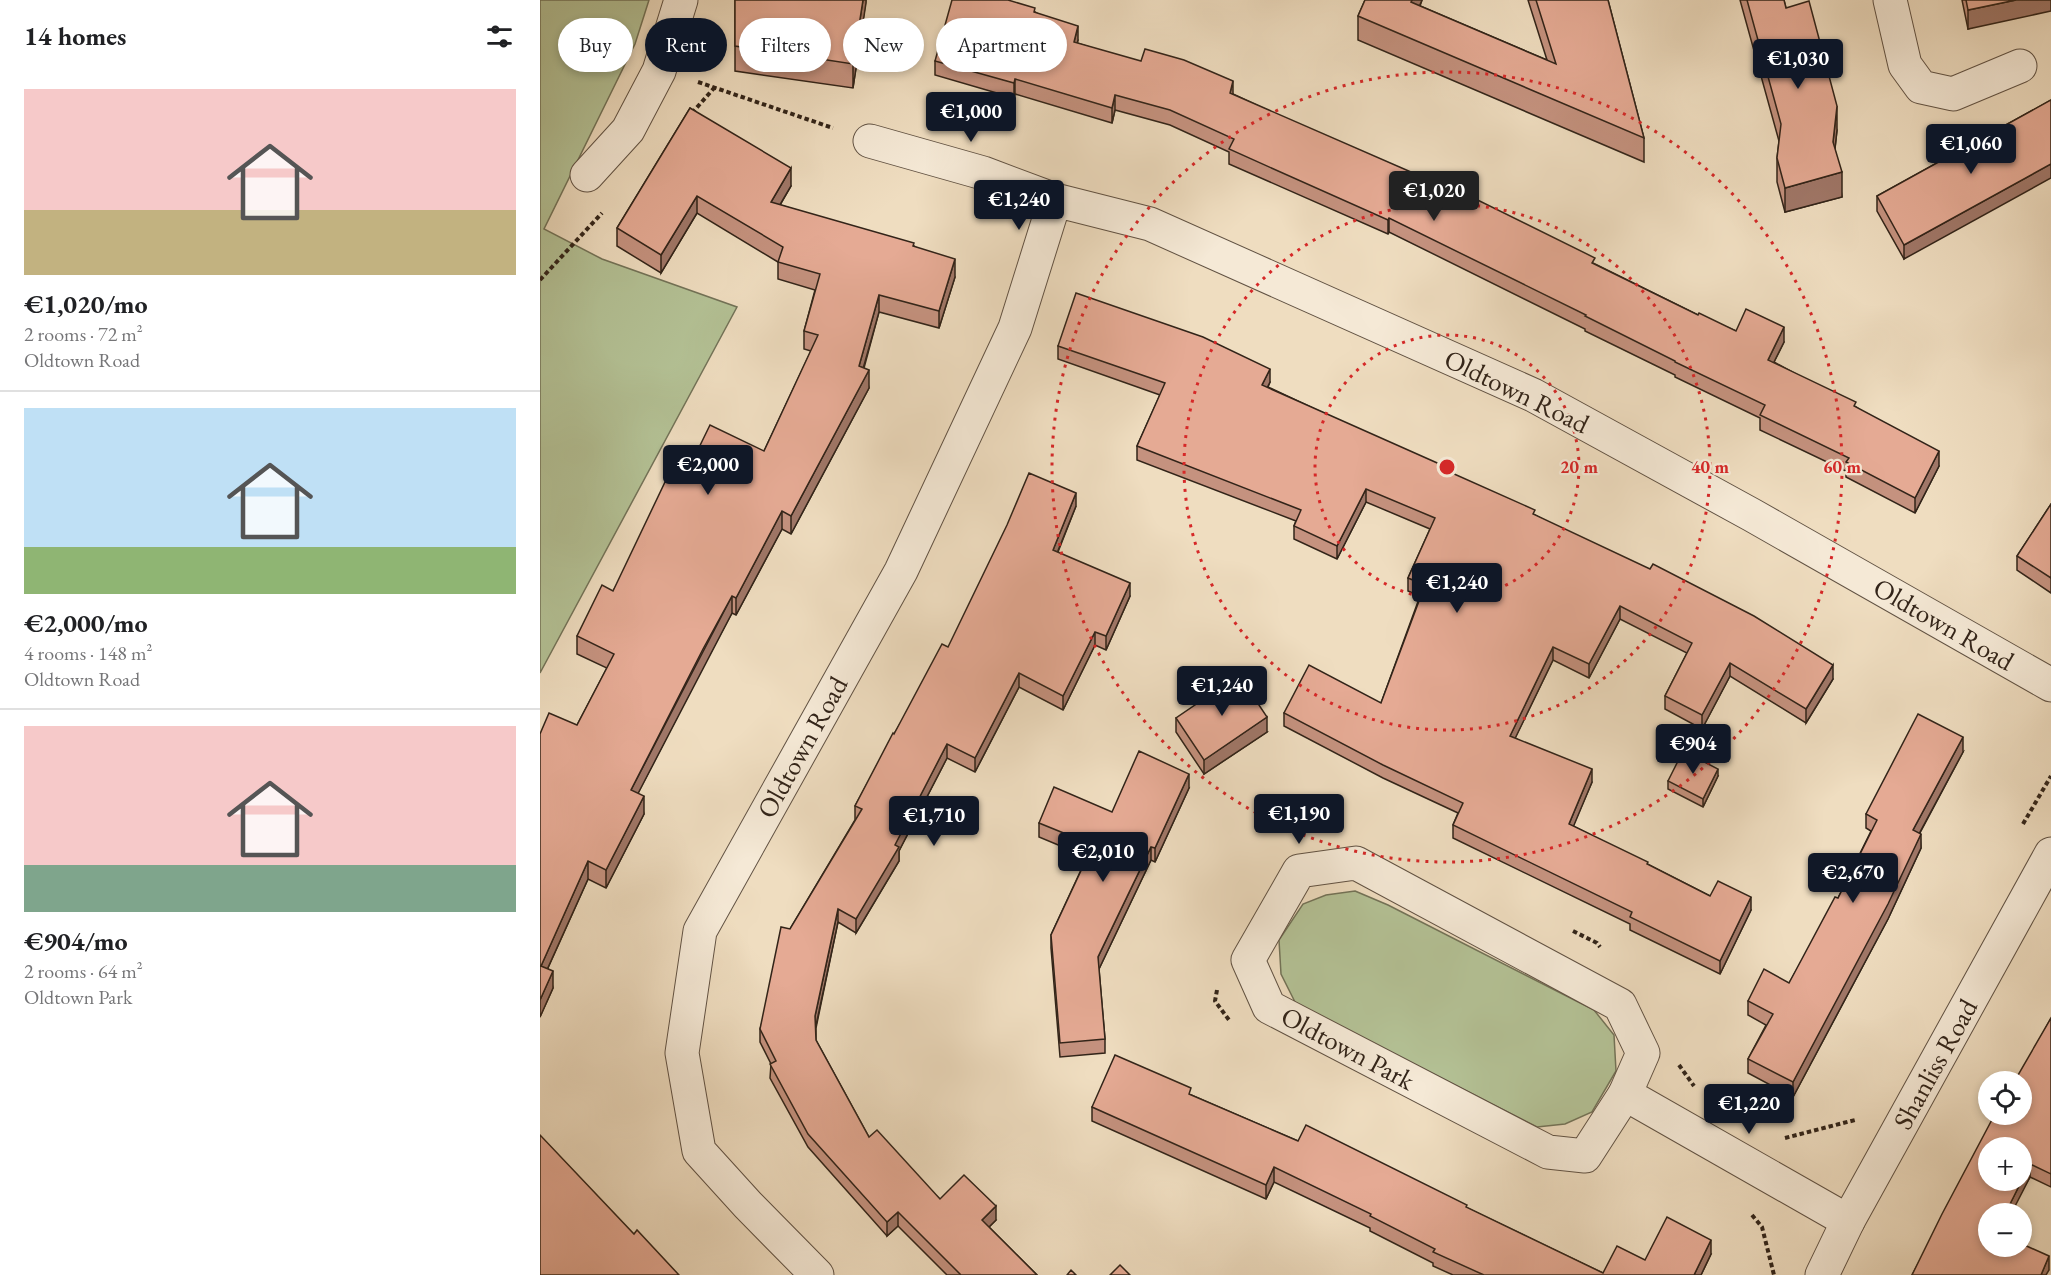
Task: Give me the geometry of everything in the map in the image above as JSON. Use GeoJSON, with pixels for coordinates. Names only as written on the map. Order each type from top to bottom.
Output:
{"type":"FeatureCollection","features":[{"type":"Feature","properties":{"kind":"street"},"geometry":{"type":"LineString","coordinates":[[675,18],[681,0]]}},
{"type":"Feature","properties":{"kind":"street"},"geometry":{"type":"LineString","coordinates":[[1890,0],[1905,65],[1921,87],[1953,94],[2020,66]]}},
{"type":"Feature","properties":{"kind":"street"},"geometry":{"type":"LineString","coordinates":[[588,174],[627,130],[658,72]]}},
{"type":"Feature","properties":{"kind":"street","name":"Oldtown Road"},"geometry":{"type":"LineString","coordinates":[[870,141],[984,173],[1055,200],[1150,224],[1533,395],[1752,515],[2051,685]]}},
{"type":"Feature","properties":{"kind":"street","name":"Oldtown Road"},"geometry":{"type":"LineString","coordinates":[[817,1275],[699,1151],[682,1053],[700,931],[901,571],[1015,328],[1055,200]]}},
{"type":"Feature","properties":{"kind":"street","name":"Shanliss Road"},"geometry":{"type":"LineString","coordinates":[[1822,1275],[1848,1221],[2051,854]]}},
{"type":"Feature","properties":{"kind":"street","name":"Oldtown Park"},"geometry":{"type":"LineString","coordinates":[[1356,863],[1620,1005],[1643,1053],[1625,1094],[1586,1156],[1548,1152],[1269,1007],[1248,960],[1299,871],[1356,863]]}},
{"type":"Feature","properties":{"kind":"street"},"geometry":{"type":"LineString","coordinates":[[1625,1094],[1848,1221]]}},
{"type":"Feature","properties":{"kind":"path"},"geometry":{"type":"LineString","coordinates":[[662,72],[722,89],[870,141]]}},
{"type":"Feature","properties":{"kind":"green space"},"geometry":{"type":"Polygon","coordinates":[[[540,0],[649,0],[633,48],[633,18],[558,18],[558,72],[621,72],[544,229],[602,259],[737,307],[540,673],[540,0]]]}},
{"type":"Feature","properties":{"kind":"green space"},"geometry":{"type":"Polygon","coordinates":[[[1355,891],[1388,905],[1594,1010],[1614,1035],[1616,1071],[1592,1112],[1565,1124],[1537,1127],[1296,1004],[1281,974],[1279,940],[1303,904],[1326,895],[1355,891]]]}},
{"type":"Feature","properties":{"kind":"building"},"geometry":{"type":"Polygon","coordinates":[[[735,0],[863,0],[860,18],[843,18],[843,62],[831,61],[831,18],[739,18],[739,47],[735,46],[735,0]]]}},
{"type":"Feature","properties":{"kind":"building"},"geometry":{"type":"Polygon","coordinates":[[[952,0],[1008,0],[1035,8],[1034,12],[1053,18],[947,18],[952,0]]]}},
{"type":"Feature","properties":{"kind":"building"},"geometry":{"type":"Polygon","coordinates":[[[1365,0],[1412,0],[1411,2],[1556,64],[1536,0],[1608,0],[1644,138],[1358,16],[1365,0]]]}},
{"type":"Feature","properties":{"kind":"building"},"geometry":{"type":"Polygon","coordinates":[[[1747,0],[1784,0],[1786,8],[1809,1],[1837,106],[1833,142],[1842,172],[1785,188],[1777,158],[1781,124],[1747,0]]]}},
{"type":"Feature","properties":{"kind":"building"},"geometry":{"type":"Polygon","coordinates":[[[1966,0],[2016,0],[1968,10],[1966,0]]]}},
{"type":"Feature","properties":{"kind":"building"},"geometry":{"type":"Polygon","coordinates":[[[1067,22],[1078,26],[1074,42],[1141,61],[1145,49],[1184,60],[1233,81],[1230,93],[1427,179],[1429,176],[1595,258],[1592,263],[1698,315],[1699,313],[1736,331],[1746,309],[1784,327],[1768,360],[1856,402],[1854,406],[1939,451],[1915,498],[1846,462],[1849,458],[1760,415],[1765,405],[1389,218],[1388,220],[1229,149],[1234,139],[1170,110],[1115,95],[1112,108],[1015,79],[1014,83],[974,72],[1067,72],[1067,22]]]}},
{"type":"Feature","properties":{"kind":"building"},"geometry":{"type":"Polygon","coordinates":[[[2051,100],[2051,164],[1904,245],[1877,196],[2051,100]]]}},
{"type":"Feature","properties":{"kind":"building"},"geometry":{"type":"Polygon","coordinates":[[[690,108],[791,168],[771,202],[914,243],[913,246],[955,259],[939,311],[879,295],[859,366],[869,370],[791,516],[782,511],[736,598],[732,596],[703,649],[631,790],[644,796],[606,870],[588,861],[541,966],[553,971],[540,1000],[540,734],[549,713],[577,725],[614,654],[577,636],[602,585],[613,591],[676,459],[690,466],[710,425],[764,451],[818,335],[804,331],[820,274],[778,262],[783,247],[697,196],[661,255],[617,228],[690,108]]]}},
{"type":"Feature","properties":{"kind":"building"},"geometry":{"type":"Polygon","coordinates":[[[1076,293],[1203,337],[1270,369],[1262,385],[1444,466],[1443,469],[1535,510],[1533,514],[1650,569],[1653,564],[1754,616],[1833,665],[1806,709],[1730,663],[1702,715],[1665,696],[1692,643],[1620,606],[1589,664],[1553,647],[1510,736],[1592,769],[1569,824],[1648,862],[1647,864],[1710,896],[1718,881],[1751,897],[1720,961],[1630,917],[1632,912],[1453,825],[1463,803],[1383,765],[1284,713],[1309,665],[1381,703],[1425,585],[1408,578],[1435,518],[1366,489],[1337,546],[1294,526],[1301,510],[1137,446],[1165,383],[1058,346],[1076,293]]]}},
{"type":"Feature","properties":{"kind":"building"},"geometry":{"type":"Polygon","coordinates":[[[1029,473],[1076,493],[1053,550],[1130,583],[1106,636],[1095,632],[1063,696],[1019,673],[975,758],[947,744],[895,845],[899,847],[856,919],[838,909],[815,1016],[816,1040],[869,1137],[877,1130],[940,1199],[964,1175],[996,1206],[982,1220],[1037,1275],[961,1275],[898,1212],[887,1222],[808,1134],[770,1064],[776,1061],[760,1029],[781,927],[790,929],[862,809],[855,806],[942,644],[948,647],[1007,525],[1029,473]]]}},
{"type":"Feature","properties":{"kind":"building"},"geometry":{"type":"Polygon","coordinates":[[[2051,504],[2051,578],[2017,556],[2051,504]]]}},
{"type":"Feature","properties":{"kind":"building"},"geometry":{"type":"Polygon","coordinates":[[[1239,675],[1267,717],[1204,760],[1176,718],[1239,675]]]}},
{"type":"Feature","properties":{"kind":"building"},"geometry":{"type":"Polygon","coordinates":[[[1918,714],[1963,737],[1913,830],[1921,834],[1888,904],[1793,1082],[1748,1059],[1773,1014],[1748,1001],[1764,969],[1789,983],[1835,897],[1838,898],[1877,820],[1866,814],[1918,714]]]}},
{"type":"Feature","properties":{"kind":"building"},"geometry":{"type":"Polygon","coordinates":[[[1139,751],[1189,774],[1155,848],[1151,847],[1098,957],[1105,1039],[1060,1043],[1051,935],[1093,845],[1039,823],[1054,787],[1112,812],[1139,751]]]}},
{"type":"Feature","properties":{"kind":"building"},"geometry":{"type":"Polygon","coordinates":[[[1683,751],[1718,769],[1703,799],[1668,781],[1683,751]]]}},
{"type":"Feature","properties":{"kind":"building"},"geometry":{"type":"Polygon","coordinates":[[[2051,1018],[2051,1174],[2032,1165],[2032,1137],[1983,1137],[1989,1125],[2032,1125],[2032,1071],[2020,1071],[2051,1018]]]}},
{"type":"Feature","properties":{"kind":"building"},"geometry":{"type":"Polygon","coordinates":[[[1115,1055],[1191,1088],[1189,1094],[1298,1141],[1306,1125],[1467,1205],[1466,1207],[1603,1273],[1617,1246],[1645,1260],[1667,1217],[1711,1240],[1694,1275],[1484,1275],[1433,1252],[1435,1249],[1370,1216],[1371,1214],[1274,1167],[1266,1185],[1092,1107],[1115,1055]]]}},
{"type":"Feature","properties":{"kind":"building"},"geometry":{"type":"Polygon","coordinates":[[[540,1135],[634,1234],[637,1230],[679,1275],[540,1275],[540,1135]]]}},
{"type":"Feature","properties":{"kind":"building"},"geometry":{"type":"Polygon","coordinates":[[[1978,1146],[1978,1191],[2016,1191],[2010,1203],[1978,1203],[1978,1257],[2032,1257],[2032,1248],[2049,1256],[2041,1275],[1912,1275],[1978,1146]]]}},
{"type":"Feature","properties":{"kind":"building"},"geometry":{"type":"Polygon","coordinates":[[[1120,1265],[1130,1275],[1110,1275],[1120,1265]]]}}]}
